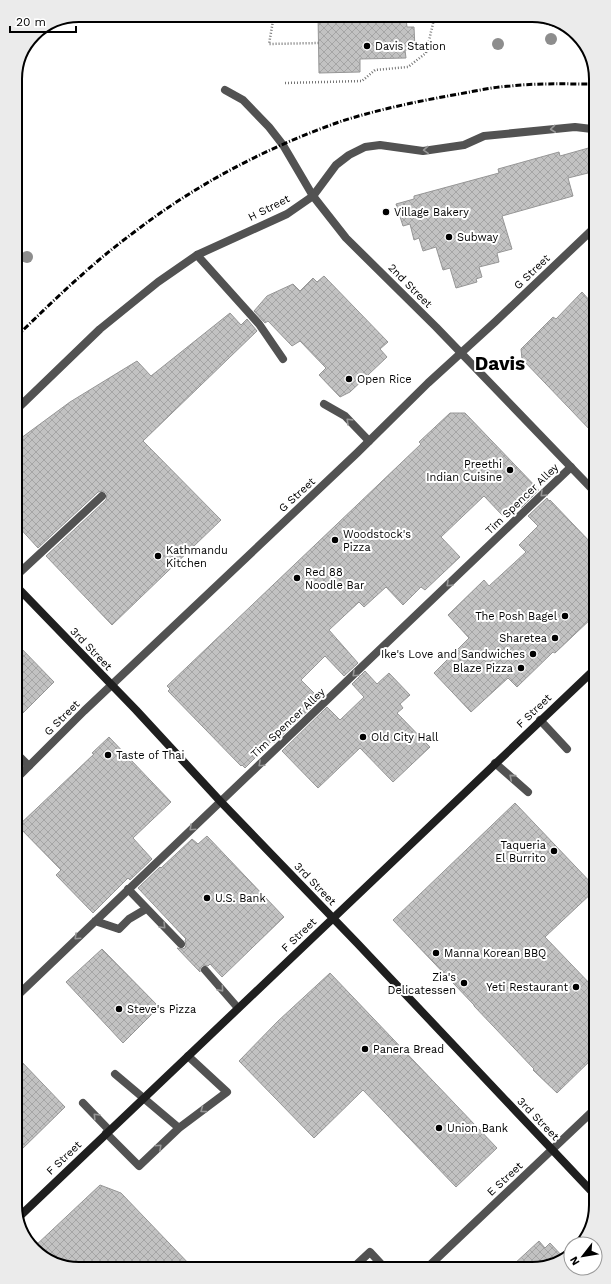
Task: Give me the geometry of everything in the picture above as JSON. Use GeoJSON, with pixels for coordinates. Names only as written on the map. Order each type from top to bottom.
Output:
{"type":"FeatureCollection","features":[{"type":"Feature","properties":{"kind":"street","name":"2nd Street"},"geometry":{"type":"LineString","coordinates":[[225,90],[244,100],[269,127],[282,145],[313,196],[346,238],[589,486]]}},
{"type":"Feature","properties":{"kind":"street","name":"H Street"},"geometry":{"type":"LineString","coordinates":[[22,404],[100,329],[158,282],[197,255],[287,214],[313,196],[336,165],[349,155],[365,147],[380,145],[423,151],[464,145],[484,136],[575,127],[589,129]]}},
{"type":"Feature","properties":{"kind":"street","name":"G Street"},"geometry":{"type":"LineString","coordinates":[[22,773],[111,685],[589,233]]}},
{"type":"Feature","properties":{"kind":"street"},"geometry":{"type":"LineString","coordinates":[[197,255],[259,324],[283,359]]}},
{"type":"Feature","properties":{"kind":"street"},"geometry":{"type":"LineString","coordinates":[[324,404],[345,416],[369,441]]}},
{"type":"Feature","properties":{"kind":"street","name":"Tim Spencer Alley"},"geometry":{"type":"LineString","coordinates":[[22,991],[571,467]]}},
{"type":"Feature","properties":{"kind":"street"},"geometry":{"type":"LineString","coordinates":[[22,571],[102,496]]}},
{"type":"Feature","properties":{"kind":"street","name":"3rd Street"},"geometry":{"type":"LineString","coordinates":[[22,592],[589,1189]]}},
{"type":"Feature","properties":{"kind":"street","name":"F Street"},"geometry":{"type":"LineString","coordinates":[[23,1213],[589,675]]}},
{"type":"Feature","properties":{"kind":"street"},"geometry":{"type":"LineString","coordinates":[[540,720],[568,749]]}},
{"type":"Feature","properties":{"kind":"street"},"geometry":{"type":"LineString","coordinates":[[22,759],[29,766]]}},
{"type":"Feature","properties":{"kind":"street"},"geometry":{"type":"LineString","coordinates":[[495,764],[528,792]]}},
{"type":"Feature","properties":{"kind":"street"},"geometry":{"type":"LineString","coordinates":[[128,889],[181,944]]}},
{"type":"Feature","properties":{"kind":"street"},"geometry":{"type":"LineString","coordinates":[[95,921],[119,929],[129,919],[146,909]]}},
{"type":"Feature","properties":{"kind":"street"},"geometry":{"type":"LineString","coordinates":[[205,970],[238,1008]]}},
{"type":"Feature","properties":{"kind":"street"},"geometry":{"type":"LineString","coordinates":[[83,1103],[139,1166],[179,1128],[227,1092],[188,1056]]}},
{"type":"Feature","properties":{"kind":"street"},"geometry":{"type":"LineString","coordinates":[[115,1074],[179,1128]]}},
{"type":"Feature","properties":{"kind":"street","name":"E Street"},"geometry":{"type":"LineString","coordinates":[[434,1262],[589,1115]]}},
{"type":"Feature","properties":{"kind":"street"},"geometry":{"type":"LineString","coordinates":[[359,1262],[370,1252],[379,1262]]}},
{"type":"Feature","properties":{"kind":"path"},"geometry":{"type":"LineString","coordinates":[[273,22],[269,44],[319,43]]}},
{"type":"Feature","properties":{"kind":"path"},"geometry":{"type":"LineString","coordinates":[[285,83],[362,81],[375,70],[408,68],[426,53],[433,22]]}},
{"type":"Feature","properties":{"kind":"building","name":"Davis Station"},"geometry":{"type":"Polygon","coordinates":[[[318,22],[406,22],[407,27],[414,27],[415,49],[405,50],[406,58],[360,59],[360,72],[319,73],[318,22]]]}},
{"type":"Feature","properties":{"kind":"building"},"geometry":{"type":"Polygon","coordinates":[[[589,148],[589,173],[568,178],[573,196],[502,216],[512,249],[497,253],[499,262],[479,267],[482,277],[476,279],[477,282],[456,288],[450,268],[443,270],[436,247],[423,251],[419,238],[414,240],[410,224],[403,226],[396,204],[414,199],[414,196],[499,173],[498,169],[559,152],[560,156],[589,148]]]}},
{"type":"Feature","properties":{"kind":"building"},"geometry":{"type":"Polygon","coordinates":[[[324,276],[388,342],[380,349],[387,357],[350,392],[340,397],[319,375],[326,368],[300,341],[292,346],[268,321],[265,323],[254,311],[267,296],[293,284],[300,291],[313,278],[317,282],[324,276]]]}},
{"type":"Feature","properties":{"kind":"building"},"geometry":{"type":"Polygon","coordinates":[[[582,292],[589,300],[589,429],[522,359],[521,349],[553,317],[556,319],[582,292]]]}},
{"type":"Feature","properties":{"kind":"building"},"geometry":{"type":"Polygon","coordinates":[[[230,313],[241,325],[247,319],[257,331],[143,441],[221,520],[112,625],[46,556],[106,500],[107,494],[103,491],[98,492],[38,548],[22,530],[22,437],[70,402],[137,361],[151,376],[230,313]]]}},
{"type":"Feature","properties":{"kind":"building"},"geometry":{"type":"Polygon","coordinates":[[[450,413],[465,413],[539,490],[521,508],[517,504],[503,516],[484,496],[441,537],[460,557],[425,590],[421,587],[403,605],[386,587],[364,607],[359,602],[329,630],[358,663],[344,676],[325,656],[301,680],[320,699],[274,743],[272,741],[245,768],[242,765],[241,766],[168,691],[170,689],[167,686],[421,444],[419,442],[450,413]]]}},
{"type":"Feature","properties":{"kind":"building"},"geometry":{"type":"Polygon","coordinates":[[[547,498],[589,541],[589,621],[555,653],[553,652],[517,687],[508,678],[471,712],[434,673],[469,638],[448,615],[484,580],[489,586],[526,552],[519,545],[538,526],[528,516],[547,498]]]}},
{"type":"Feature","properties":{"kind":"building"},"geometry":{"type":"Polygon","coordinates":[[[22,649],[54,682],[22,714],[22,649]]]}},
{"type":"Feature","properties":{"kind":"building","name":"Old City Hall"},"geometry":{"type":"Polygon","coordinates":[[[365,671],[377,684],[389,673],[410,695],[400,704],[403,708],[397,713],[430,747],[393,782],[360,748],[318,788],[282,751],[327,707],[340,720],[364,697],[352,684],[365,671]]]}},
{"type":"Feature","properties":{"kind":"building"},"geometry":{"type":"Polygon","coordinates":[[[109,737],[171,802],[133,838],[152,859],[130,880],[128,878],[93,913],[56,875],[61,870],[22,830],[22,822],[94,754],[92,753],[109,737]]]}},
{"type":"Feature","properties":{"kind":"building"},"geometry":{"type":"Polygon","coordinates":[[[515,803],[589,881],[589,896],[545,937],[589,983],[589,1062],[557,1093],[533,1070],[534,1069],[393,920],[515,803]]]}},
{"type":"Feature","properties":{"kind":"building","name":"U.S. Bank"},"geometry":{"type":"Polygon","coordinates":[[[207,836],[284,917],[222,977],[210,964],[208,966],[202,966],[200,972],[177,948],[185,948],[186,939],[138,888],[192,839],[198,844],[207,836]]]}},
{"type":"Feature","properties":{"kind":"building"},"geometry":{"type":"Polygon","coordinates":[[[102,949],[159,1007],[123,1043],[66,982],[102,949]]]}},
{"type":"Feature","properties":{"kind":"building"},"geometry":{"type":"Polygon","coordinates":[[[330,973],[497,1148],[456,1187],[363,1090],[314,1138],[239,1061],[278,1021],[330,973]]]}},
{"type":"Feature","properties":{"kind":"building"},"geometry":{"type":"Polygon","coordinates":[[[22,1062],[65,1107],[22,1149],[22,1062]]]}},
{"type":"Feature","properties":{"kind":"building"},"geometry":{"type":"Polygon","coordinates":[[[100,1185],[121,1193],[187,1262],[75,1262],[60,1259],[47,1252],[37,1244],[100,1185]]]}},
{"type":"Feature","properties":{"kind":"building"},"geometry":{"type":"Polygon","coordinates":[[[539,1241],[545,1248],[550,1243],[561,1254],[543,1261],[516,1262],[539,1241]]]}},
{"type":"Feature","properties":{"kind":"railway"},"geometry":{"type":"LineString","coordinates":[[22,331],[59,296],[117,245],[157,215],[207,183],[259,155],[286,143],[342,121],[429,99],[484,89],[520,85],[589,84]]}},
{"type":"Feature","properties":{"kind":"place","name":"Davis Station"},"geometry":{"type":"Point","coordinates":[367,46]}},
{"type":"Feature","properties":{"kind":"place","name":"Village Bakery"},"geometry":{"type":"Point","coordinates":[386,212]}},
{"type":"Feature","properties":{"kind":"place","name":"Subway"},"geometry":{"type":"Point","coordinates":[449,237]}},
{"type":"Feature","properties":{"kind":"place","name":"Open Rice"},"geometry":{"type":"Point","coordinates":[349,379]}},
{"type":"Feature","properties":{"kind":"place","name":"Preethi Indian Cuisine"},"geometry":{"type":"Point","coordinates":[510,470]}},
{"type":"Feature","properties":{"kind":"place","name":"Woodstock's Pizza"},"geometry":{"type":"Point","coordinates":[335,540]}},
{"type":"Feature","properties":{"kind":"place","name":"Kathmandu Kitchen"},"geometry":{"type":"Point","coordinates":[158,556]}},
{"type":"Feature","properties":{"kind":"place","name":"Red 88 Noodle Bar"},"geometry":{"type":"Point","coordinates":[297,578]}},
{"type":"Feature","properties":{"kind":"place","name":"The Posh Bagel"},"geometry":{"type":"Point","coordinates":[565,616]}},
{"type":"Feature","properties":{"kind":"place","name":"Sharetea"},"geometry":{"type":"Point","coordinates":[555,638]}},
{"type":"Feature","properties":{"kind":"place","name":"Ike's Love and Sandwiches"},"geometry":{"type":"Point","coordinates":[533,654]}},
{"type":"Feature","properties":{"kind":"place","name":"Blaze Pizza"},"geometry":{"type":"Point","coordinates":[521,668]}},
{"type":"Feature","properties":{"kind":"place","name":"Old City Hall"},"geometry":{"type":"Point","coordinates":[363,737]}},
{"type":"Feature","properties":{"kind":"place","name":"Taste of Thai"},"geometry":{"type":"Point","coordinates":[108,755]}},
{"type":"Feature","properties":{"kind":"place","name":"Taqueria El Burrito"},"geometry":{"type":"Point","coordinates":[554,851]}},
{"type":"Feature","properties":{"kind":"place","name":"U.S. Bank"},"geometry":{"type":"Point","coordinates":[207,898]}},
{"type":"Feature","properties":{"kind":"place","name":"Manna Korean BBQ"},"geometry":{"type":"Point","coordinates":[436,953]}},
{"type":"Feature","properties":{"kind":"place","name":"Zia's Delicatessen"},"geometry":{"type":"Point","coordinates":[464,983]}},
{"type":"Feature","properties":{"kind":"place","name":"Yeti Restaurant"},"geometry":{"type":"Point","coordinates":[576,987]}},
{"type":"Feature","properties":{"kind":"place","name":"Steve's Pizza"},"geometry":{"type":"Point","coordinates":[119,1009]}},
{"type":"Feature","properties":{"kind":"place","name":"Panera Bread"},"geometry":{"type":"Point","coordinates":[365,1049]}},
{"type":"Feature","properties":{"kind":"place","name":"Union Bank"},"geometry":{"type":"Point","coordinates":[439,1128]}},
{"type":"Feature","properties":{"kind":"district","name":"Davis"},"geometry":{"type":"Point","coordinates":[500,363]}}]}
